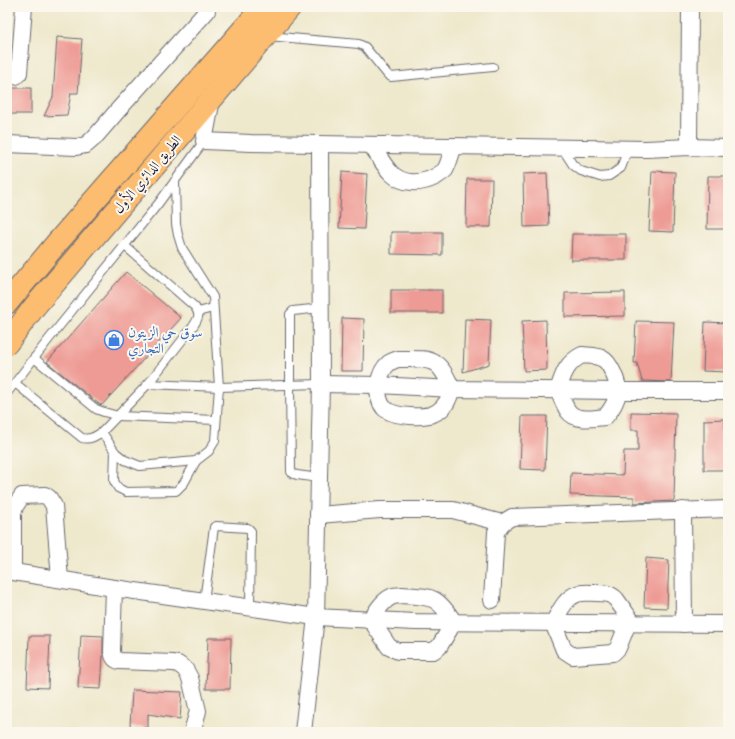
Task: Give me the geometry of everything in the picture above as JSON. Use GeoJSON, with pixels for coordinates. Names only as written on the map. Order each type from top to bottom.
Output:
{"type":"FeatureCollection","features":[{"type":"Feature","properties":{"kind":"main road","name":"الطريق الدائري الأول"},"geometry":{"type":"LineString","coordinates":[[7,343],[34,306],[212,97],[263,7]]}},
{"type":"Feature","properties":{"kind":"main road","name":"الطريق الدائري الأول"},"geometry":{"type":"LineString","coordinates":[[7,303],[56,244],[254,22],[290,7]]}},
{"type":"Feature","properties":{"kind":"street"},"geometry":{"type":"LineString","coordinates":[[7,77],[16,76],[19,73],[24,7]]}},
{"type":"Feature","properties":{"kind":"street"},"geometry":{"type":"LineString","coordinates":[[689,147],[690,7]]}},
{"type":"Feature","properties":{"kind":"street"},"geometry":{"type":"LineString","coordinates":[[7,144],[86,145],[94,138],[207,11]]}},
{"type":"Feature","properties":{"kind":"street"},"geometry":{"type":"LineString","coordinates":[[212,97],[204,141],[628,149],[689,147],[728,148]]}},
{"type":"Feature","properties":{"kind":"street"},"geometry":{"type":"LineString","coordinates":[[303,732],[316,617],[321,384],[320,144]]}},
{"type":"Feature","properties":{"kind":"street"},"geometry":{"type":"LineString","coordinates":[[371,145],[391,173],[407,182],[427,181],[440,174],[445,169],[454,146]]}},
{"type":"Feature","properties":{"kind":"street"},"geometry":{"type":"LineString","coordinates":[[582,355],[599,357],[609,363],[618,391],[612,408],[605,417],[580,418],[569,412],[558,390],[562,376],[569,365],[574,359],[582,355]]}},
{"type":"Feature","properties":{"kind":"street"},"geometry":{"type":"LineString","coordinates":[[398,359],[423,359],[430,360],[442,369],[447,376],[452,389],[448,400],[438,412],[425,416],[403,415],[388,411],[383,407],[380,400],[378,385],[380,376],[389,362],[398,359]]}},
{"type":"Feature","properties":{"kind":"street"},"geometry":{"type":"LineString","coordinates":[[321,384],[452,389],[728,391]]}},
{"type":"Feature","properties":{"kind":"street"},"geometry":{"type":"LineString","coordinates":[[60,579],[54,506],[45,495],[22,496],[13,512],[10,572],[316,617],[454,622],[728,624]]}},
{"type":"Feature","properties":{"kind":"street"},"geometry":{"type":"LineString","coordinates":[[492,600],[496,532],[502,523],[512,517],[728,509]]}},
{"type":"Feature","properties":{"kind":"street"},"geometry":{"type":"LineString","coordinates":[[318,515],[380,510],[453,510],[502,523]]}},
{"type":"Feature","properties":{"kind":"street"},"geometry":{"type":"LineString","coordinates":[[683,510],[684,624]]}},
{"type":"Feature","properties":{"kind":"street"},"geometry":{"type":"LineString","coordinates":[[114,588],[113,657],[116,660],[173,663],[178,664],[185,669],[190,678],[198,710],[192,732]]}},
{"type":"Feature","properties":{"kind":"street"},"geometry":{"type":"LineString","coordinates":[[553,623],[564,605],[573,596],[578,594],[606,593],[616,599],[630,623]]}},
{"type":"Feature","properties":{"kind":"street"},"geometry":{"type":"LineString","coordinates":[[371,620],[378,609],[392,596],[402,595],[426,596],[436,600],[446,610],[454,622]]}},
{"type":"Feature","properties":{"kind":"street"},"geometry":{"type":"LineString","coordinates":[[371,620],[388,647],[398,651],[433,651],[439,647],[454,622]]}},
{"type":"Feature","properties":{"kind":"street"},"geometry":{"type":"LineString","coordinates":[[553,623],[564,650],[573,656],[613,653],[618,648],[630,623]]}},
{"type":"Feature","properties":{"kind":"lane"},"geometry":{"type":"LineString","coordinates":[[254,22],[359,44],[365,47],[387,74],[392,77],[493,68]]}},
{"type":"Feature","properties":{"kind":"lane"},"geometry":{"type":"LineString","coordinates":[[7,393],[48,339],[158,204],[204,141]]}},
{"type":"Feature","properties":{"kind":"lane"},"geometry":{"type":"LineString","coordinates":[[562,148],[573,165],[581,171],[600,177],[609,176],[621,168],[628,149]]}},
{"type":"Feature","properties":{"kind":"lane"},"geometry":{"type":"LineString","coordinates":[[115,452],[114,480],[118,488],[126,492],[176,491],[184,483],[196,462],[209,451],[215,441],[219,387],[212,297],[182,248],[176,224],[175,181]]}},
{"type":"Feature","properties":{"kind":"lane"},"geometry":{"type":"LineString","coordinates":[[15,383],[82,438],[87,439],[95,437],[102,432],[148,384],[194,325],[198,318],[198,312],[195,307],[125,246]]}},
{"type":"Feature","properties":{"kind":"lane"},"geometry":{"type":"LineString","coordinates":[[198,312],[213,308]]}},
{"type":"Feature","properties":{"kind":"lane"},"geometry":{"type":"LineString","coordinates":[[319,478],[297,476],[291,472],[290,314],[292,311],[320,308]]}},
{"type":"Feature","properties":{"kind":"lane"},"geometry":{"type":"LineString","coordinates":[[34,358],[96,409],[104,412],[118,416],[216,420]]}},
{"type":"Feature","properties":{"kind":"lane"},"geometry":{"type":"LineString","coordinates":[[148,384],[219,387],[321,384]]}},
{"type":"Feature","properties":{"kind":"lane"},"geometry":{"type":"LineString","coordinates":[[102,432],[115,452],[125,460],[140,466],[196,462]]}},
{"type":"Feature","properties":{"kind":"lane"},"geometry":{"type":"LineString","coordinates":[[204,601],[214,527],[248,528],[251,531],[250,607]]}},
{"type":"Feature","properties":{"kind":"building"},"geometry":{"type":"Polygon","coordinates":[[[57,37],[82,39],[78,93],[71,93],[67,115],[44,116],[53,97],[57,37]]]}},
{"type":"Feature","properties":{"kind":"building"},"geometry":{"type":"Polygon","coordinates":[[[7,88],[31,88],[31,114],[7,114],[7,88]]]}},
{"type":"Feature","properties":{"kind":"building"},"geometry":{"type":"Polygon","coordinates":[[[652,171],[675,172],[673,232],[649,231],[652,171]]]}},
{"type":"Feature","properties":{"kind":"building"},"geometry":{"type":"Polygon","coordinates":[[[342,172],[367,174],[364,229],[339,228],[342,172]]]}},
{"type":"Feature","properties":{"kind":"building"},"geometry":{"type":"Polygon","coordinates":[[[547,173],[549,226],[524,227],[523,174],[547,173]]]}},
{"type":"Feature","properties":{"kind":"building"},"geometry":{"type":"Polygon","coordinates":[[[708,176],[728,176],[728,229],[707,229],[708,176]]]}},
{"type":"Feature","properties":{"kind":"building"},"geometry":{"type":"Polygon","coordinates":[[[467,179],[492,179],[491,227],[466,227],[467,179]]]}},
{"type":"Feature","properties":{"kind":"building"},"geometry":{"type":"Polygon","coordinates":[[[391,232],[442,232],[442,255],[391,254],[391,232]]]}},
{"type":"Feature","properties":{"kind":"building"},"geometry":{"type":"Polygon","coordinates":[[[572,234],[626,234],[626,260],[571,260],[572,234]]]}},
{"type":"Feature","properties":{"kind":"building","name":"سوق حي الزيتون التجاري"},"geometry":{"type":"Polygon","coordinates":[[[126,272],[181,318],[102,405],[47,362],[126,272]]]}},
{"type":"Feature","properties":{"kind":"building"},"geometry":{"type":"Polygon","coordinates":[[[391,290],[442,290],[442,313],[391,313],[391,290]]]}},
{"type":"Feature","properties":{"kind":"building"},"geometry":{"type":"Polygon","coordinates":[[[625,292],[625,316],[565,317],[565,293],[625,292]]]}},
{"type":"Feature","properties":{"kind":"building"},"geometry":{"type":"Polygon","coordinates":[[[342,318],[364,319],[363,371],[341,371],[342,318]]]}},
{"type":"Feature","properties":{"kind":"building"},"geometry":{"type":"Polygon","coordinates":[[[465,319],[491,320],[489,364],[463,372],[465,319]]]}},
{"type":"Feature","properties":{"kind":"building"},"geometry":{"type":"Polygon","coordinates":[[[546,320],[547,370],[524,371],[522,321],[546,320]]]}},
{"type":"Feature","properties":{"kind":"building"},"geometry":{"type":"Polygon","coordinates":[[[636,321],[674,322],[671,382],[642,381],[637,363],[634,363],[636,321]]]}},
{"type":"Feature","properties":{"kind":"building"},"geometry":{"type":"Polygon","coordinates":[[[705,322],[728,323],[727,372],[703,371],[705,322]]]}},
{"type":"Feature","properties":{"kind":"building"},"geometry":{"type":"Polygon","coordinates":[[[631,412],[676,413],[674,501],[634,503],[634,497],[570,495],[571,473],[623,475],[624,451],[638,451],[638,430],[631,430],[631,412]]]}},
{"type":"Feature","properties":{"kind":"building"},"geometry":{"type":"Polygon","coordinates":[[[522,416],[547,416],[545,470],[520,469],[522,416]]]}},
{"type":"Feature","properties":{"kind":"building"},"geometry":{"type":"Polygon","coordinates":[[[725,419],[725,470],[704,470],[704,420],[725,419]]]}},
{"type":"Feature","properties":{"kind":"building"},"geometry":{"type":"Polygon","coordinates":[[[646,558],[669,560],[667,608],[644,607],[646,558]]]}},
{"type":"Feature","properties":{"kind":"building"},"geometry":{"type":"Polygon","coordinates":[[[81,635],[103,636],[101,689],[78,688],[81,635]]]}},
{"type":"Feature","properties":{"kind":"building"},"geometry":{"type":"Polygon","coordinates":[[[29,636],[50,636],[48,688],[27,687],[29,636]]]}},
{"type":"Feature","properties":{"kind":"building"},"geometry":{"type":"Polygon","coordinates":[[[208,638],[231,638],[230,689],[206,689],[208,638]]]}},
{"type":"Feature","properties":{"kind":"building"},"geometry":{"type":"Polygon","coordinates":[[[132,690],[182,692],[180,719],[148,714],[148,728],[130,727],[132,690]]]}},
{"type":"Feature","properties":{"kind":"place","name":"سوق حي الزيتون التجاري"},"geometry":{"type":"Point","coordinates":[114,340]}}]}
